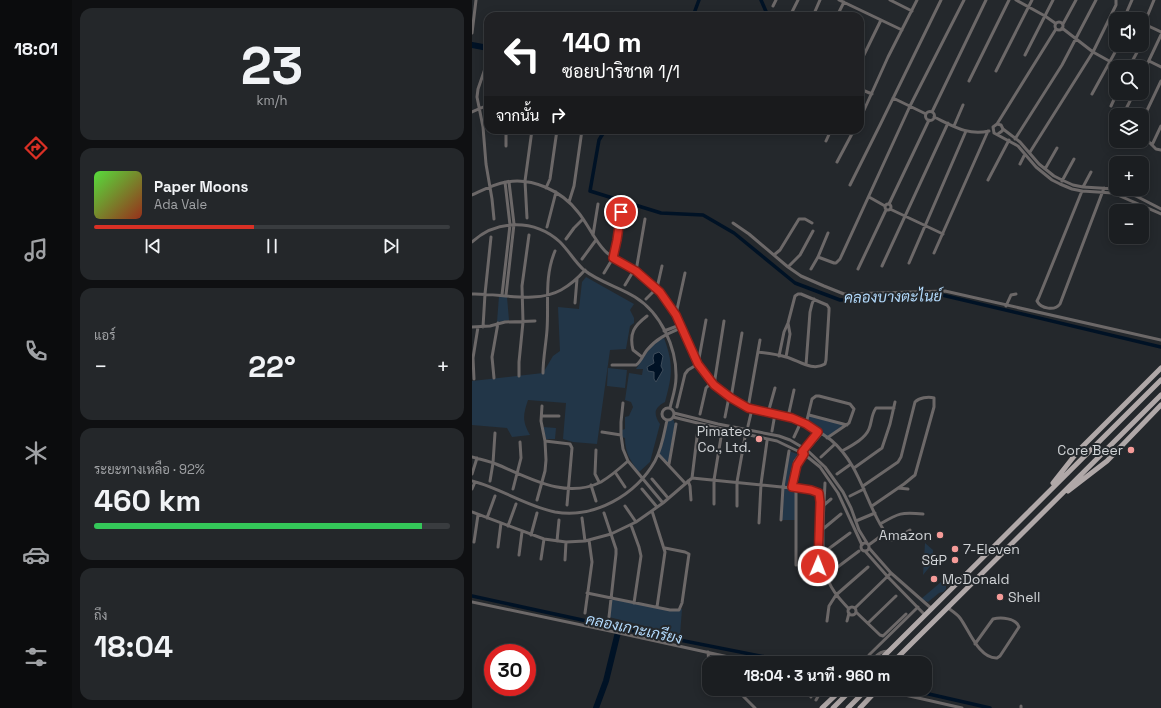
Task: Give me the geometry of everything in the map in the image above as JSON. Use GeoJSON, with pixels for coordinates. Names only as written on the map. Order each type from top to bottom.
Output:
{"type":"FeatureCollection","features":[{"type":"Feature","properties":{"kind":"main road"},"geometry":{"type":"LineString","coordinates":[[1042,498],[1078,450],[1160,369]]}},
{"type":"Feature","properties":{"kind":"main road"},"geometry":{"type":"LineString","coordinates":[[885,656],[1161,380]]}},
{"type":"Feature","properties":{"kind":"main road"},"geometry":{"type":"LineString","coordinates":[[899,656],[1161,395]]}},
{"type":"Feature","properties":{"kind":"main road"},"geometry":{"type":"LineString","coordinates":[[1050,505],[1107,461],[1161,405]]}},
{"type":"Feature","properties":{"kind":"main road"},"geometry":{"type":"LineString","coordinates":[[1086,443],[1082,449],[1083,452],[1092,449]]}},
{"type":"Feature","properties":{"kind":"main road"},"geometry":{"type":"LineString","coordinates":[[1107,449],[1104,454],[1105,458],[1108,458],[1114,454]]}},
{"type":"Feature","properties":{"kind":"main road"},"geometry":{"type":"LineString","coordinates":[[822,708],[835,696]]}},
{"type":"Feature","properties":{"kind":"main road"},"geometry":{"type":"LineString","coordinates":[[833,708],[845,696]]}},
{"type":"Feature","properties":{"kind":"main road"},"geometry":{"type":"LineString","coordinates":[[848,708],[860,696]]}},
{"type":"Feature","properties":{"kind":"main road"},"geometry":{"type":"LineString","coordinates":[[860,708],[871,696]]}},
{"type":"Feature","properties":{"kind":"street"},"geometry":{"type":"LineString","coordinates":[[472,33],[476,0]]}},
{"type":"Feature","properties":{"kind":"street"},"geometry":{"type":"LineString","coordinates":[[773,6],[776,0]]}},
{"type":"Feature","properties":{"kind":"street"},"geometry":{"type":"LineString","coordinates":[[792,12],[798,0]]}},
{"type":"Feature","properties":{"kind":"street"},"geometry":{"type":"LineString","coordinates":[[815,12],[820,0]]}},
{"type":"Feature","properties":{"kind":"street"},"geometry":{"type":"LineString","coordinates":[[839,0],[902,30]]}},
{"type":"Feature","properties":{"kind":"street"},"geometry":{"type":"LineString","coordinates":[[892,0],[912,11]]}},
{"type":"Feature","properties":{"kind":"street"},"geometry":{"type":"LineString","coordinates":[[864,111],[917,0]]}},
{"type":"Feature","properties":{"kind":"street"},"geometry":{"type":"LineString","coordinates":[[850,185],[941,0]]}},
{"type":"Feature","properties":{"kind":"street"},"geometry":{"type":"LineString","coordinates":[[818,257],[836,263],[838,261],[910,106],[964,0]]}},
{"type":"Feature","properties":{"kind":"street"},"geometry":{"type":"LineString","coordinates":[[986,0],[932,112],[934,113],[934,117],[966,131],[975,133],[988,131],[997,124],[1056,29],[1054,25],[1055,23]]}},
{"type":"Feature","properties":{"kind":"street"},"geometry":{"type":"LineString","coordinates":[[969,81],[1009,0]]}},
{"type":"Feature","properties":{"kind":"street"},"geometry":{"type":"LineString","coordinates":[[1016,0],[1055,23],[1060,22],[1062,24]]}},
{"type":"Feature","properties":{"kind":"street"},"geometry":{"type":"LineString","coordinates":[[996,71],[1032,0]]}},
{"type":"Feature","properties":{"kind":"street"},"geometry":{"type":"LineString","coordinates":[[1025,55],[1053,0]]}},
{"type":"Feature","properties":{"kind":"street"},"geometry":{"type":"LineString","coordinates":[[1062,28],[1062,24],[1076,0]]}},
{"type":"Feature","properties":{"kind":"street"},"geometry":{"type":"LineString","coordinates":[[1015,139],[1062,65],[1096,0]]}},
{"type":"Feature","properties":{"kind":"street"},"geometry":{"type":"LineString","coordinates":[[1030,152],[1093,52],[1116,5],[1116,0]]}},
{"type":"Feature","properties":{"kind":"street"},"geometry":{"type":"LineString","coordinates":[[1127,12],[1132,0]]}},
{"type":"Feature","properties":{"kind":"street"},"geometry":{"type":"LineString","coordinates":[[1148,12],[1154,0]]}},
{"type":"Feature","properties":{"kind":"street"},"geometry":{"type":"LineString","coordinates":[[839,12],[844,2]]}},
{"type":"Feature","properties":{"kind":"street"},"geometry":{"type":"LineString","coordinates":[[864,55],[881,20]]}},
{"type":"Feature","properties":{"kind":"street"},"geometry":{"type":"LineString","coordinates":[[1149,27],[1161,32]]}},
{"type":"Feature","properties":{"kind":"street"},"geometry":{"type":"LineString","coordinates":[[1056,29],[1059,30],[1062,28],[1093,52],[1109,61]]}},
{"type":"Feature","properties":{"kind":"street"},"geometry":{"type":"LineString","coordinates":[[1161,35],[1149,61],[1161,67]]}},
{"type":"Feature","properties":{"kind":"street"},"geometry":{"type":"LineString","coordinates":[[1092,94],[1109,64]]}},
{"type":"Feature","properties":{"kind":"street"},"geometry":{"type":"LineString","coordinates":[[484,72],[477,97],[483,127],[486,164],[494,219]]}},
{"type":"Feature","properties":{"kind":"street"},"geometry":{"type":"LineString","coordinates":[[1148,108],[1161,82]]}},
{"type":"Feature","properties":{"kind":"street"},"geometry":{"type":"LineString","coordinates":[[864,91],[872,94]]}},
{"type":"Feature","properties":{"kind":"street"},"geometry":{"type":"LineString","coordinates":[[893,98],[926,114],[926,118],[929,120]]}},
{"type":"Feature","properties":{"kind":"street"},"geometry":{"type":"LineString","coordinates":[[1111,106],[1114,100]]}},
{"type":"Feature","properties":{"kind":"street"},"geometry":{"type":"LineString","coordinates":[[954,126],[963,105]]}},
{"type":"Feature","properties":{"kind":"street"},"geometry":{"type":"LineString","coordinates":[[472,112],[484,106]]}},
{"type":"Feature","properties":{"kind":"street"},"geometry":{"type":"LineString","coordinates":[[926,114],[928,112],[932,112]]}},
{"type":"Feature","properties":{"kind":"street"},"geometry":{"type":"LineString","coordinates":[[858,269],[888,209],[891,206],[889,204],[929,120],[933,119],[934,117]]}},
{"type":"Feature","properties":{"kind":"street"},"geometry":{"type":"LineString","coordinates":[[882,266],[948,123]]}},
{"type":"Feature","properties":{"kind":"street"},"geometry":{"type":"LineString","coordinates":[[997,124],[1001,125],[1003,129],[1030,152],[1045,169],[1062,180],[1082,187],[1109,188]]}},
{"type":"Feature","properties":{"kind":"street"},"geometry":{"type":"LineString","coordinates":[[1152,145],[1161,126]]}},
{"type":"Feature","properties":{"kind":"street"},"geometry":{"type":"LineString","coordinates":[[992,129],[994,133],[1018,146],[1039,170],[1060,184],[1082,191],[1113,193],[1139,204]]}},
{"type":"Feature","properties":{"kind":"street"},"geometry":{"type":"LineString","coordinates":[[998,134],[1003,129]]}},
{"type":"Feature","properties":{"kind":"street"},"geometry":{"type":"LineString","coordinates":[[909,263],[966,131]]}},
{"type":"Feature","properties":{"kind":"street"},"geometry":{"type":"LineString","coordinates":[[934,253],[988,131]]}},
{"type":"Feature","properties":{"kind":"street"},"geometry":{"type":"LineString","coordinates":[[506,134],[506,146]]}},
{"type":"Feature","properties":{"kind":"street"},"geometry":{"type":"LineString","coordinates":[[527,218],[525,182],[531,134]]}},
{"type":"Feature","properties":{"kind":"street"},"geometry":{"type":"LineString","coordinates":[[546,188],[550,178],[556,134]]}},
{"type":"Feature","properties":{"kind":"street"},"geometry":{"type":"LineString","coordinates":[[569,202],[574,186],[582,134]]}},
{"type":"Feature","properties":{"kind":"street"},"geometry":{"type":"LineString","coordinates":[[826,141],[829,134]]}},
{"type":"Feature","properties":{"kind":"street"},"geometry":{"type":"LineString","coordinates":[[837,162],[852,134]]}},
{"type":"Feature","properties":{"kind":"street"},"geometry":{"type":"LineString","coordinates":[[988,180],[1009,140]]}},
{"type":"Feature","properties":{"kind":"street"},"geometry":{"type":"LineString","coordinates":[[1149,142],[1156,149],[1161,150]]}},
{"type":"Feature","properties":{"kind":"street"},"geometry":{"type":"LineString","coordinates":[[1045,169],[1056,148]]}},
{"type":"Feature","properties":{"kind":"street"},"geometry":{"type":"LineString","coordinates":[[1020,164],[1025,154]]}},
{"type":"Feature","properties":{"kind":"street"},"geometry":{"type":"LineString","coordinates":[[1060,184],[1074,159]]}},
{"type":"Feature","properties":{"kind":"street"},"geometry":{"type":"LineString","coordinates":[[1082,187],[1091,172]]}},
{"type":"Feature","properties":{"kind":"street"},"geometry":{"type":"LineString","coordinates":[[502,295],[510,225],[505,182]]}},
{"type":"Feature","properties":{"kind":"street"},"geometry":{"type":"LineString","coordinates":[[472,195],[490,186],[505,182],[525,182],[556,192],[569,202],[584,220],[596,240],[605,251],[657,288],[676,315],[698,364],[713,384],[730,398],[750,408],[788,417],[806,424],[828,438],[842,451],[854,468],[880,524],[891,540],[894,540],[910,530]]}},
{"type":"Feature","properties":{"kind":"street"},"geometry":{"type":"LineString","coordinates":[[506,295],[514,224],[509,182]]}},
{"type":"Feature","properties":{"kind":"street"},"geometry":{"type":"LineString","coordinates":[[1082,191],[1037,301],[1040,305],[1052,309],[1059,306],[1104,188]]}},
{"type":"Feature","properties":{"kind":"street"},"geometry":{"type":"LineString","coordinates":[[547,227],[556,192]]}},
{"type":"Feature","properties":{"kind":"street"},"geometry":{"type":"LineString","coordinates":[[1136,196],[1161,209]]}},
{"type":"Feature","properties":{"kind":"street"},"geometry":{"type":"LineString","coordinates":[[869,197],[888,209],[943,234]]}},
{"type":"Feature","properties":{"kind":"street"},"geometry":{"type":"LineString","coordinates":[[593,235],[598,204]]}},
{"type":"Feature","properties":{"kind":"street"},"geometry":{"type":"LineString","coordinates":[[885,206],[889,204]]}},
{"type":"Feature","properties":{"kind":"street"},"geometry":{"type":"LineString","coordinates":[[1149,208],[1161,214]]}},
{"type":"Feature","properties":{"kind":"street"},"geometry":{"type":"LineString","coordinates":[[604,272],[613,258],[621,212]]}},
{"type":"Feature","properties":{"kind":"street"},"geometry":{"type":"LineString","coordinates":[[625,285],[635,271],[645,219]]}},
{"type":"Feature","properties":{"kind":"street"},"geometry":{"type":"LineString","coordinates":[[774,255],[780,250],[799,219],[805,219],[812,223]]}},
{"type":"Feature","properties":{"kind":"street"},"geometry":{"type":"LineString","coordinates":[[566,240],[574,228],[584,220]]}},
{"type":"Feature","properties":{"kind":"street"},"geometry":{"type":"LineString","coordinates":[[733,223],[801,276],[844,294],[945,291],[1161,340]]}},
{"type":"Feature","properties":{"kind":"street"},"geometry":{"type":"LineString","coordinates":[[472,242],[484,232],[494,228],[514,224],[532,226],[552,236],[585,270],[636,298],[647,307],[656,316],[673,353],[676,378],[670,408],[674,415],[718,428],[777,441],[803,453],[820,468],[838,493],[862,545],[862,549],[926,615]]}},
{"type":"Feature","properties":{"kind":"street"},"geometry":{"type":"LineString","coordinates":[[788,267],[800,255],[813,231]]}},
{"type":"Feature","properties":{"kind":"street"},"geometry":{"type":"LineString","coordinates":[[811,270],[828,233]]}},
{"type":"Feature","properties":{"kind":"street"},"geometry":{"type":"LineString","coordinates":[[519,376],[518,367],[523,322],[522,296],[524,266],[529,235]]}},
{"type":"Feature","properties":{"kind":"street"},"geometry":{"type":"LineString","coordinates":[[483,327],[491,237]]}},
{"type":"Feature","properties":{"kind":"street"},"geometry":{"type":"LineString","coordinates":[[582,259],[596,240]]}},
{"type":"Feature","properties":{"kind":"street"},"geometry":{"type":"LineString","coordinates":[[543,373],[547,330],[548,273],[550,261],[555,251]]}},
{"type":"Feature","properties":{"kind":"street"},"geometry":{"type":"LineString","coordinates":[[646,299],[657,288],[662,266]]}},
{"type":"Feature","properties":{"kind":"street"},"geometry":{"type":"LineString","coordinates":[[472,294],[534,297],[561,290],[585,270]]}},
{"type":"Feature","properties":{"kind":"street"},"geometry":{"type":"LineString","coordinates":[[676,315],[685,273]]}},
{"type":"Feature","properties":{"kind":"street"},"geometry":{"type":"LineString","coordinates":[[575,303],[576,279]]}},
{"type":"Feature","properties":{"kind":"street"},"geometry":{"type":"LineString","coordinates":[[758,352],[779,356],[786,357],[806,365],[820,367],[825,364],[829,311],[827,305],[798,294],[793,300],[779,356]]}},
{"type":"Feature","properties":{"kind":"street"},"geometry":{"type":"LineString","coordinates":[[1006,306],[1011,295],[1016,294]]}},
{"type":"Feature","properties":{"kind":"street"},"geometry":{"type":"LineString","coordinates":[[806,365],[811,308],[814,300]]}},
{"type":"Feature","properties":{"kind":"street"},"geometry":{"type":"LineString","coordinates":[[642,357],[632,350],[632,332],[635,326],[647,316]]}},
{"type":"Feature","properties":{"kind":"street"},"geometry":{"type":"LineString","coordinates":[[677,407],[685,374],[688,370],[698,364],[706,320]]}},
{"type":"Feature","properties":{"kind":"street"},"geometry":{"type":"LineString","coordinates":[[472,327],[490,326],[498,323],[535,321]]}},
{"type":"Feature","properties":{"kind":"street"},"geometry":{"type":"LineString","coordinates":[[713,384],[724,321]]}},
{"type":"Feature","properties":{"kind":"street"},"geometry":{"type":"LineString","coordinates":[[494,378],[492,358],[498,323]]}},
{"type":"Feature","properties":{"kind":"street"},"geometry":{"type":"LineString","coordinates":[[786,357],[790,334],[788,323]]}},
{"type":"Feature","properties":{"kind":"street"},"geometry":{"type":"LineString","coordinates":[[474,379],[474,352],[478,327]]}},
{"type":"Feature","properties":{"kind":"street"},"geometry":{"type":"LineString","coordinates":[[612,365],[636,365],[654,342],[665,333],[681,327]]}},
{"type":"Feature","properties":{"kind":"street"},"geometry":{"type":"LineString","coordinates":[[725,417],[742,332]]}},
{"type":"Feature","properties":{"kind":"street"},"geometry":{"type":"LineString","coordinates":[[748,426],[760,340]]}},
{"type":"Feature","properties":{"kind":"street"},"geometry":{"type":"LineString","coordinates":[[700,414],[706,388],[713,384]]}},
{"type":"Feature","properties":{"kind":"street"},"geometry":{"type":"LineString","coordinates":[[768,413],[774,388]]}},
{"type":"Feature","properties":{"kind":"street"},"geometry":{"type":"LineString","coordinates":[[788,417],[794,390]]}},
{"type":"Feature","properties":{"kind":"street"},"geometry":{"type":"LineString","coordinates":[[806,424],[812,399],[816,396],[850,404],[854,409],[851,420],[847,425],[828,438]]}},
{"type":"Feature","properties":{"kind":"street"},"geometry":{"type":"LineString","coordinates":[[850,496],[898,462],[901,457],[915,402],[921,398],[934,398],[934,407],[915,475],[872,506]]}},
{"type":"Feature","properties":{"kind":"street"},"geometry":{"type":"LineString","coordinates":[[854,468],[882,448],[895,402]]}},
{"type":"Feature","properties":{"kind":"street"},"geometry":{"type":"LineString","coordinates":[[623,403],[621,422],[623,449],[628,461],[663,502]]}},
{"type":"Feature","properties":{"kind":"street"},"geometry":{"type":"LineString","coordinates":[[537,500],[546,460],[542,425],[542,406]]}},
{"type":"Feature","properties":{"kind":"street"},"geometry":{"type":"LineString","coordinates":[[667,420],[663,418],[662,414],[666,408],[670,408]]}},
{"type":"Feature","properties":{"kind":"street"},"geometry":{"type":"LineString","coordinates":[[842,451],[865,435],[870,428],[873,412],[876,408],[894,408]]}},
{"type":"Feature","properties":{"kind":"street"},"geometry":{"type":"LineString","coordinates":[[772,431],[775,414]]}},
{"type":"Feature","properties":{"kind":"street"},"geometry":{"type":"LineString","coordinates":[[667,420],[671,419],[674,415]]}},
{"type":"Feature","properties":{"kind":"street"},"geometry":{"type":"LineString","coordinates":[[674,415],[779,436],[790,440],[806,450],[825,467],[837,484],[851,508],[856,521],[869,544],[869,548],[891,573],[932,609]]}},
{"type":"Feature","properties":{"kind":"street"},"geometry":{"type":"LineString","coordinates":[[809,415],[847,425]]}},
{"type":"Feature","properties":{"kind":"street"},"geometry":{"type":"LineString","coordinates":[[542,416],[559,416]]}},
{"type":"Feature","properties":{"kind":"street"},"geometry":{"type":"LineString","coordinates":[[472,489],[474,482],[533,506],[556,512],[573,513],[594,509],[619,499],[642,479],[660,450],[667,420]]}},
{"type":"Feature","properties":{"kind":"street"},"geometry":{"type":"LineString","coordinates":[[794,437],[801,422]]}},
{"type":"Feature","properties":{"kind":"street"},"geometry":{"type":"LineString","coordinates":[[669,464],[676,424]]}},
{"type":"Feature","properties":{"kind":"street"},"geometry":{"type":"LineString","coordinates":[[692,478],[698,429]]}},
{"type":"Feature","properties":{"kind":"street"},"geometry":{"type":"LineString","coordinates":[[714,504],[714,480],[722,431]]}},
{"type":"Feature","properties":{"kind":"street"},"geometry":{"type":"LineString","coordinates":[[602,432],[621,435]]}},
{"type":"Feature","properties":{"kind":"street"},"geometry":{"type":"LineString","coordinates":[[796,565],[792,487],[797,465],[803,453],[819,432]]}},
{"type":"Feature","properties":{"kind":"street"},"geometry":{"type":"LineString","coordinates":[[490,481],[495,433]]}},
{"type":"Feature","properties":{"kind":"street"},"geometry":{"type":"LineString","coordinates":[[737,506],[737,482],[745,437]]}},
{"type":"Feature","properties":{"kind":"street"},"geometry":{"type":"LineString","coordinates":[[545,441],[566,444],[572,448],[567,505]]}},
{"type":"Feature","properties":{"kind":"street"},"geometry":{"type":"LineString","coordinates":[[759,523],[761,484],[767,441]]}},
{"type":"Feature","properties":{"kind":"street"},"geometry":{"type":"LineString","coordinates":[[513,489],[518,473],[520,442]]}},
{"type":"Feature","properties":{"kind":"street"},"geometry":{"type":"LineString","coordinates":[[821,457],[835,444]]}},
{"type":"Feature","properties":{"kind":"street"},"geometry":{"type":"LineString","coordinates":[[596,450],[595,474],[599,482]]}},
{"type":"Feature","properties":{"kind":"street"},"geometry":{"type":"LineString","coordinates":[[781,520],[783,487],[789,451]]}},
{"type":"Feature","properties":{"kind":"street"},"geometry":{"type":"LineString","coordinates":[[659,454],[690,486],[691,500]]}},
{"type":"Feature","properties":{"kind":"street"},"geometry":{"type":"LineString","coordinates":[[472,474],[474,458],[493,463],[542,483],[568,489],[599,482],[615,472],[628,461]]}},
{"type":"Feature","properties":{"kind":"street"},"geometry":{"type":"LineString","coordinates":[[837,474],[851,464]]}},
{"type":"Feature","properties":{"kind":"street"},"geometry":{"type":"LineString","coordinates":[[615,472],[624,487]]}},
{"type":"Feature","properties":{"kind":"street"},"geometry":{"type":"LineString","coordinates":[[652,478],[668,498]]}},
{"type":"Feature","properties":{"kind":"street"},"geometry":{"type":"LineString","coordinates":[[472,512],[544,539],[566,542],[585,541],[611,534],[631,525],[652,512],[692,478],[792,487],[817,492],[820,496],[818,572]]}},
{"type":"Feature","properties":{"kind":"street"},"geometry":{"type":"LineString","coordinates":[[825,484],[823,553],[828,582],[836,595],[849,608],[854,608],[891,573]]}},
{"type":"Feature","properties":{"kind":"street"},"geometry":{"type":"LineString","coordinates":[[591,485],[596,501]]}},
{"type":"Feature","properties":{"kind":"street"},"geometry":{"type":"LineString","coordinates":[[898,488],[908,489]]}},
{"type":"Feature","properties":{"kind":"street"},"geometry":{"type":"LineString","coordinates":[[642,489],[657,507]]}},
{"type":"Feature","properties":{"kind":"street"},"geometry":{"type":"LineString","coordinates":[[487,518],[495,496]]}},
{"type":"Feature","properties":{"kind":"street"},"geometry":{"type":"LineString","coordinates":[[824,506],[831,499]]}},
{"type":"Feature","properties":{"kind":"street"},"geometry":{"type":"LineString","coordinates":[[508,526],[516,504]]}},
{"type":"Feature","properties":{"kind":"street"},"geometry":{"type":"LineString","coordinates":[[625,506],[636,522]]}},
{"type":"Feature","properties":{"kind":"street"},"geometry":{"type":"LineString","coordinates":[[652,512],[664,548],[665,557],[657,607]]}},
{"type":"Feature","properties":{"kind":"street"},"geometry":{"type":"LineString","coordinates":[[531,535],[537,513]]}},
{"type":"Feature","properties":{"kind":"street"},"geometry":{"type":"LineString","coordinates":[[604,513],[616,549],[609,617]]}},
{"type":"Feature","properties":{"kind":"street"},"geometry":{"type":"LineString","coordinates":[[856,521],[875,513]]}},
{"type":"Feature","properties":{"kind":"street"},"geometry":{"type":"LineString","coordinates":[[880,524],[901,513],[923,514]]}},
{"type":"Feature","properties":{"kind":"street"},"geometry":{"type":"LineString","coordinates":[[823,529],[841,514]]}},
{"type":"Feature","properties":{"kind":"street"},"geometry":{"type":"LineString","coordinates":[[474,542],[478,515]]}},
{"type":"Feature","properties":{"kind":"street"},"geometry":{"type":"LineString","coordinates":[[582,518],[585,541]]}},
{"type":"Feature","properties":{"kind":"street"},"geometry":{"type":"LineString","coordinates":[[557,541],[559,520]]}},
{"type":"Feature","properties":{"kind":"street"},"geometry":{"type":"LineString","coordinates":[[498,547],[501,523]]}},
{"type":"Feature","properties":{"kind":"street"},"geometry":{"type":"LineString","coordinates":[[631,525],[641,556],[634,603]]}},
{"type":"Feature","properties":{"kind":"street"},"geometry":{"type":"LineString","coordinates":[[519,555],[522,532]]}},
{"type":"Feature","properties":{"kind":"street"},"geometry":{"type":"LineString","coordinates":[[823,553],[850,533]]}},
{"type":"Feature","properties":{"kind":"street"},"geometry":{"type":"LineString","coordinates":[[862,545],[869,544],[885,533]]}},
{"type":"Feature","properties":{"kind":"street"},"geometry":{"type":"LineString","coordinates":[[541,559],[544,539]]}},
{"type":"Feature","properties":{"kind":"street"},"geometry":{"type":"LineString","coordinates":[[585,613],[592,562],[589,540]]}},
{"type":"Feature","properties":{"kind":"street"},"geometry":{"type":"LineString","coordinates":[[565,560],[566,542]]}},
{"type":"Feature","properties":{"kind":"street"},"geometry":{"type":"LineString","coordinates":[[587,593],[676,611],[681,608],[689,558],[687,552],[664,548]]}},
{"type":"Feature","properties":{"kind":"street"},"geometry":{"type":"LineString","coordinates":[[865,551],[869,548]]}},
{"type":"Feature","properties":{"kind":"street"},"geometry":{"type":"LineString","coordinates":[[827,575],[859,551]]}},
{"type":"Feature","properties":{"kind":"street"},"geometry":{"type":"LineString","coordinates":[[827,621],[829,606],[836,595],[868,567]]}},
{"type":"Feature","properties":{"kind":"street"},"geometry":{"type":"LineString","coordinates":[[868,623],[896,596]]}},
{"type":"Feature","properties":{"kind":"street"},"geometry":{"type":"LineString","coordinates":[[472,602],[725,656]]}},
{"type":"Feature","properties":{"kind":"street"},"geometry":{"type":"LineString","coordinates":[[869,656],[918,607]]}},
{"type":"Feature","properties":{"kind":"street"},"geometry":{"type":"LineString","coordinates":[[847,621],[849,608]]}},
{"type":"Feature","properties":{"kind":"street"},"geometry":{"type":"LineString","coordinates":[[854,608],[856,612],[880,635],[884,636],[906,614]]}},
{"type":"Feature","properties":{"kind":"street"},"geometry":{"type":"LineString","coordinates":[[948,608],[959,616],[975,644],[993,658],[997,658],[1019,626],[1017,622],[995,618],[990,622],[975,644]]}},
{"type":"Feature","properties":{"kind":"street"},"geometry":{"type":"LineString","coordinates":[[849,613],[854,614],[856,612]]}},
{"type":"Feature","properties":{"kind":"street"},"geometry":{"type":"LineString","coordinates":[[876,656],[884,650],[890,651]]}},
{"type":"Feature","properties":{"kind":"street"},"geometry":{"type":"LineString","coordinates":[[708,652],[708,656]]}},
{"type":"Feature","properties":{"kind":"street"},"geometry":{"type":"LineString","coordinates":[[743,696],[755,708]]}},
{"type":"Feature","properties":{"kind":"street"},"geometry":{"type":"LineString","coordinates":[[816,700],[818,696]]}},
{"type":"Feature","properties":{"kind":"street"},"geometry":{"type":"LineString","coordinates":[[909,696],[962,708]]}},
{"type":"Feature","properties":{"kind":"shaded area"},"geometry":{"type":"Polygon","coordinates":[[[586,277],[634,304],[630,310],[634,318],[634,323],[630,326],[626,349],[610,350],[597,444],[573,442],[563,439],[566,403],[528,400],[524,418],[530,435],[512,437],[507,428],[472,425],[472,381],[543,373],[553,356],[560,351],[558,307],[579,309],[582,282],[586,277]]]}},
{"type":"Feature","properties":{"kind":"shaded area"},"geometry":{"type":"Polygon","coordinates":[[[499,296],[507,297],[509,320],[497,322],[499,296]]]}},
{"type":"Feature","properties":{"kind":"shaded area"},"geometry":{"type":"Polygon","coordinates":[[[664,338],[671,363],[669,385],[665,402],[658,407],[656,412],[660,424],[650,462],[639,472],[629,456],[625,438],[622,437],[622,430],[625,429],[625,417],[629,416],[633,407],[631,402],[625,400],[629,373],[642,375],[643,369],[636,369],[652,347],[664,338]]]}},
{"type":"Feature","properties":{"kind":"shaded area"},"geometry":{"type":"Polygon","coordinates":[[[659,352],[663,356],[661,366],[663,370],[656,382],[654,379],[654,372],[648,371],[647,367],[654,363],[654,354],[659,352]]]}},
{"type":"Feature","properties":{"kind":"shaded area"},"geometry":{"type":"Polygon","coordinates":[[[608,368],[627,370],[625,388],[607,386],[608,368]]]}},
{"type":"Feature","properties":{"kind":"shaded area"},"geometry":{"type":"Polygon","coordinates":[[[809,415],[847,425],[827,438],[806,424],[809,415]]]}},
{"type":"Feature","properties":{"kind":"shaded area"},"geometry":{"type":"Polygon","coordinates":[[[673,419],[675,424],[668,463],[659,455],[668,421],[673,419]]]}},
{"type":"Feature","properties":{"kind":"shaded area"},"geometry":{"type":"Polygon","coordinates":[[[543,427],[556,428],[555,439],[546,439],[543,427]]]}},
{"type":"Feature","properties":{"kind":"shaded area"},"geometry":{"type":"Polygon","coordinates":[[[789,451],[800,455],[789,487],[796,488],[796,520],[781,520],[783,487],[789,451]]]}},
{"type":"Feature","properties":{"kind":"shaded area"},"geometry":{"type":"Polygon","coordinates":[[[925,543],[933,550],[932,564],[923,575],[925,543]]]}},
{"type":"Feature","properties":{"kind":"shaded area"},"geometry":{"type":"Polygon","coordinates":[[[941,582],[946,586],[946,589],[943,592],[939,593],[928,602],[921,599],[941,582]]]}},
{"type":"Feature","properties":{"kind":"shaded area"},"geometry":{"type":"Polygon","coordinates":[[[611,599],[670,610],[682,609],[680,635],[609,617],[611,599]]]}},
{"type":"Feature","properties":{"kind":"waterway"},"geometry":{"type":"LineString","coordinates":[[694,12],[699,0]]}},
{"type":"Feature","properties":{"kind":"waterway"},"geometry":{"type":"LineString","coordinates":[[761,0],[766,12]]}},
{"type":"Feature","properties":{"kind":"waterway","name":"คลองบางตะไนย์"},"geometry":{"type":"LineString","coordinates":[[472,45],[484,47]]}},
{"type":"Feature","properties":{"kind":"waterway","name":"คลองบางตะไนย์"},"geometry":{"type":"LineString","coordinates":[[603,134],[599,140],[590,191],[661,213],[703,215],[734,233],[795,283],[840,300],[942,295],[1161,347]]}},
{"type":"Feature","properties":{"kind":"waterway","name":"คลองเกาะเกรียง"},"geometry":{"type":"LineString","coordinates":[[472,596],[619,628],[761,656]]}},
{"type":"Feature","properties":{"kind":"waterway"},"geometry":{"type":"LineString","coordinates":[[596,708],[606,681],[619,628]]}},
{"type":"Feature","properties":{"kind":"waterway","name":"คลองเกาะเกรียง"},"geometry":{"type":"LineString","coordinates":[[932,695],[990,708]]}},
{"type":"Feature","properties":{"kind":"place","name":"Pimatec Co., Ltd."},"geometry":{"type":"Point","coordinates":[759,439]}},
{"type":"Feature","properties":{"kind":"place","name":"Core Beer"},"geometry":{"type":"Point","coordinates":[1131,450]}},
{"type":"Feature","properties":{"kind":"place","name":"Amazon"},"geometry":{"type":"Point","coordinates":[940,535]}},
{"type":"Feature","properties":{"kind":"place","name":"7-Eleven"},"geometry":{"type":"Point","coordinates":[955,549]}},
{"type":"Feature","properties":{"kind":"place","name":"S&P"},"geometry":{"type":"Point","coordinates":[955,560]}},
{"type":"Feature","properties":{"kind":"place","name":"McDonald"},"geometry":{"type":"Point","coordinates":[934,579]}},
{"type":"Feature","properties":{"kind":"place","name":"Shell"},"geometry":{"type":"Point","coordinates":[1000,597]}},
{"type":"Feature","properties":{"kind":"route"},"geometry":{"type":"LineString","coordinates":[[621,212],[613,258],[636,271],[657,288],[676,315],[698,364],[714,385],[731,398],[748,408],[792,418],[806,424],[818,432],[802,452],[804,454],[798,461],[792,487],[811,490],[819,493],[820,496],[818,566]]}}]}
